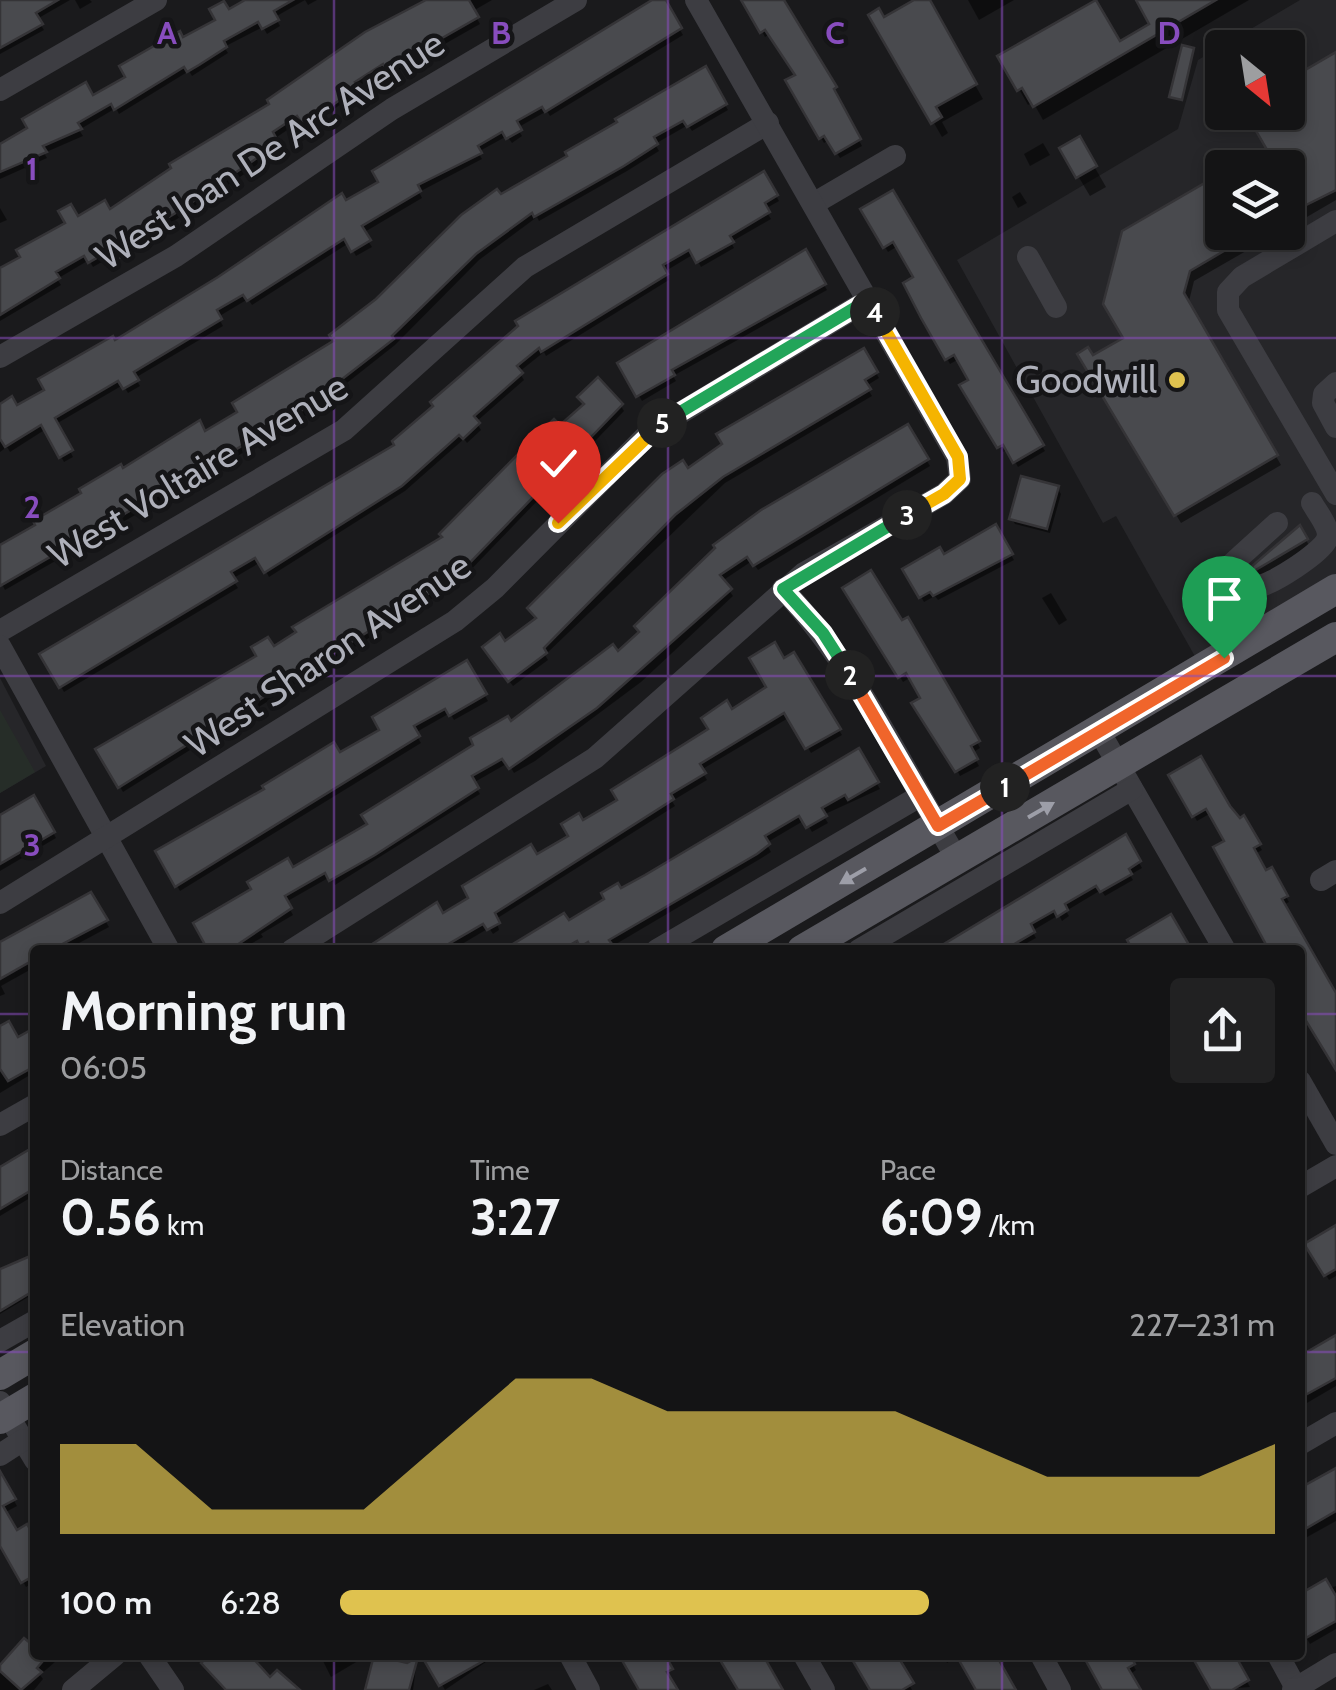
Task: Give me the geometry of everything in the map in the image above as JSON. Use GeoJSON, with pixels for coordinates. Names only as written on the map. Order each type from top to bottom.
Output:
{"type":"FeatureCollection","features":[{"type":"Feature","properties":{"kind":"main road"},"geometry":{"type":"LineString","coordinates":[[735,945],[1336,590]]}},
{"type":"Feature","properties":{"kind":"main road"},"geometry":{"type":"LineString","coordinates":[[811,945],[957,859],[1125,777],[1336,636]]}},
{"type":"Feature","properties":{"kind":"main road"},"geometry":{"type":"LineString","coordinates":[[0,1376],[30,1357]]}},
{"type":"Feature","properties":{"kind":"main road"},"geometry":{"type":"LineString","coordinates":[[13,1427],[30,1405]]}},
{"type":"Feature","properties":{"kind":"street"},"geometry":{"type":"LineString","coordinates":[[0,90],[156,0]]}},
{"type":"Feature","properties":{"kind":"street","name":"West Joan De Arc Avenue"},"geometry":{"type":"LineString","coordinates":[[0,358],[176,256],[392,109],[576,0]]}},
{"type":"Feature","properties":{"kind":"street"},"geometry":{"type":"LineString","coordinates":[[300,945],[595,758],[783,589],[804,573],[944,494],[960,479],[958,457],[696,0]]}},
{"type":"Feature","properties":{"kind":"street","name":"West Voltaire Avenue"},"geometry":{"type":"LineString","coordinates":[[0,630],[344,430],[525,267],[768,124]]}},
{"type":"Feature","properties":{"kind":"street"},"geometry":{"type":"LineString","coordinates":[[813,204],[895,156]]}},
{"type":"Feature","properties":{"kind":"street"},"geometry":{"type":"LineString","coordinates":[[1336,221],[1242,277],[1228,292],[1228,310],[1336,494]]}},
{"type":"Feature","properties":{"kind":"street"},"geometry":{"type":"LineString","coordinates":[[1028,257],[1056,306]]}},
{"type":"Feature","properties":{"kind":"street","name":"West Sharon Avenue"},"geometry":{"type":"LineString","coordinates":[[0,903],[455,621],[495,588],[652,430],[868,300]]}},
{"type":"Feature","properties":{"kind":"street"},"geometry":{"type":"LineString","coordinates":[[1336,383],[1324,394],[1323,403],[1336,427]]}},
{"type":"Feature","properties":{"kind":"street"},"geometry":{"type":"LineString","coordinates":[[1277,523],[1240,553],[1235,570],[1241,582],[1254,587],[1265,584],[1320,548],[1328,532],[1312,504]]}},
{"type":"Feature","properties":{"kind":"street"},"geometry":{"type":"LineString","coordinates":[[783,589],[838,656],[957,859]]}},
{"type":"Feature","properties":{"kind":"street"},"geometry":{"type":"LineString","coordinates":[[0,646],[166,945]]}},
{"type":"Feature","properties":{"kind":"street"},"geometry":{"type":"LineString","coordinates":[[1099,731],[1222,945]]}},
{"type":"Feature","properties":{"kind":"street"},"geometry":{"type":"LineString","coordinates":[[867,945],[1125,777]]}},
{"type":"Feature","properties":{"kind":"street"},"geometry":{"type":"LineString","coordinates":[[666,945],[920,796]]}},
{"type":"Feature","properties":{"kind":"street"},"geometry":{"type":"LineString","coordinates":[[1305,1090],[1336,1144]]}},
{"type":"Feature","properties":{"kind":"street"},"geometry":{"type":"LineString","coordinates":[[0,1125],[30,1108]]}},
{"type":"Feature","properties":{"kind":"street"},"geometry":{"type":"LineString","coordinates":[[1305,1184],[1336,1166]]}},
{"type":"Feature","properties":{"kind":"street"},"geometry":{"type":"LineString","coordinates":[[0,1342],[30,1324]]}},
{"type":"Feature","properties":{"kind":"street"},"geometry":{"type":"LineString","coordinates":[[1305,1441],[1336,1423]]}},
{"type":"Feature","properties":{"kind":"street"},"geometry":{"type":"LineString","coordinates":[[0,1454],[13,1427]]}},
{"type":"Feature","properties":{"kind":"street"},"geometry":{"type":"LineString","coordinates":[[74,1690],[110,1660]]}},
{"type":"Feature","properties":{"kind":"street"},"geometry":{"type":"LineString","coordinates":[[152,1660],[173,1690]]}},
{"type":"Feature","properties":{"kind":"street"},"geometry":{"type":"LineString","coordinates":[[573,1660],[590,1690]]}},
{"type":"Feature","properties":{"kind":"street"},"geometry":{"type":"LineString","coordinates":[[807,1660],[824,1690]]}},
{"type":"Feature","properties":{"kind":"street"},"geometry":{"type":"LineString","coordinates":[[1044,1660],[1060,1690]]}},
{"type":"Feature","properties":{"kind":"street"},"geometry":{"type":"LineString","coordinates":[[1280,1660],[1295,1689],[1336,1664]]}},
{"type":"Feature","properties":{"kind":"shaded area"},"geometry":{"type":"Polygon","coordinates":[[[1300,0],[1336,0],[1336,575],[1197,660],[1116,516],[1103,523],[957,260],[1178,129],[1198,60],[1205,56],[1205,130],[1305,130],[1305,30],[1249,30],[1300,0]]]}},
{"type":"Feature","properties":{"kind":"shaded area"},"geometry":{"type":"Polygon","coordinates":[[[0,678],[46,766],[0,793],[0,678]]]}},
{"type":"Feature","properties":{"kind":"shaded area"},"geometry":{"type":"Polygon","coordinates":[[[0,710],[35,772],[0,793],[0,710]]]}},
{"type":"Feature","properties":{"kind":"building"},"geometry":{"type":"Polygon","coordinates":[[[0,0],[58,0],[36,13],[43,24],[0,48],[0,0]]]}},
{"type":"Feature","properties":{"kind":"building"},"geometry":{"type":"Polygon","coordinates":[[[245,0],[293,0],[274,11],[279,20],[262,29],[258,22],[224,41],[227,47],[187,72],[184,67],[114,110],[111,104],[78,123],[82,129],[43,146],[47,152],[0,172],[0,144],[27,128],[22,119],[86,82],[93,95],[125,77],[119,66],[180,31],[183,37],[215,20],[209,9],[224,1],[229,9],[245,0]]]}},
{"type":"Feature","properties":{"kind":"building"},"geometry":{"type":"Polygon","coordinates":[[[426,0],[469,0],[479,17],[386,70],[383,64],[355,82],[359,87],[303,125],[297,116],[273,132],[279,143],[159,223],[156,217],[125,235],[133,250],[119,258],[114,248],[88,263],[84,256],[56,272],[60,278],[0,315],[0,268],[20,257],[16,250],[65,223],[58,211],[71,204],[78,216],[105,200],[110,209],[171,168],[169,164],[269,104],[267,100],[365,32],[426,0]]]}},
{"type":"Feature","properties":{"kind":"building"},"geometry":{"type":"Polygon","coordinates":[[[652,0],[666,0],[682,28],[545,112],[542,107],[517,121],[522,130],[506,139],[502,132],[478,146],[482,153],[418,185],[421,191],[362,226],[371,240],[351,252],[344,239],[247,301],[243,295],[217,310],[222,319],[134,372],[139,380],[123,389],[118,381],[55,418],[73,450],[59,458],[41,425],[5,447],[0,439],[0,404],[12,396],[17,405],[44,390],[38,379],[113,336],[115,340],[218,277],[342,193],[346,200],[378,182],[372,171],[652,0]]]}},
{"type":"Feature","properties":{"kind":"building"},"geometry":{"type":"Polygon","coordinates":[[[741,0],[784,0],[837,87],[834,89],[861,139],[835,154],[824,136],[819,139],[785,80],[795,75],[765,30],[760,33],[741,0]]]}},
{"type":"Feature","properties":{"kind":"building"},"geometry":{"type":"Polygon","coordinates":[[[914,0],[930,0],[977,84],[936,107],[942,117],[931,124],[868,15],[879,8],[884,17],[914,0]]]}},
{"type":"Feature","properties":{"kind":"building"},"geometry":{"type":"Polygon","coordinates":[[[1096,0],[1120,41],[1149,24],[1136,0],[1216,0],[1033,107],[1022,88],[1017,91],[997,56],[1096,0]]]}},
{"type":"Feature","properties":{"kind":"building"},"geometry":{"type":"Polygon","coordinates":[[[1182,45],[1194,48],[1182,100],[1169,97],[1182,45]]]}},
{"type":"Feature","properties":{"kind":"building"},"geometry":{"type":"Polygon","coordinates":[[[1336,52],[1336,190],[1305,206],[1305,150],[1263,150],[1266,148],[1256,130],[1305,130],[1305,70],[1336,52]]]}},
{"type":"Feature","properties":{"kind":"building"},"geometry":{"type":"Polygon","coordinates":[[[706,66],[727,104],[687,127],[683,121],[654,137],[658,144],[624,166],[534,217],[532,213],[476,254],[392,336],[394,339],[297,414],[0,586],[0,545],[121,464],[123,468],[200,420],[205,431],[237,412],[232,403],[333,341],[329,335],[376,299],[461,215],[497,189],[501,194],[567,156],[565,152],[617,122],[615,119],[706,66]]]}},
{"type":"Feature","properties":{"kind":"building"},"geometry":{"type":"Polygon","coordinates":[[[1080,136],[1097,166],[1076,178],[1059,148],[1080,136]]]}},
{"type":"Feature","properties":{"kind":"building"},"geometry":{"type":"Polygon","coordinates":[[[764,171],[778,195],[765,203],[770,212],[730,236],[734,242],[696,263],[689,250],[663,265],[668,274],[541,352],[539,348],[517,366],[523,373],[474,416],[480,423],[463,439],[459,435],[402,486],[264,573],[255,558],[231,572],[237,581],[59,688],[39,654],[394,445],[392,441],[433,406],[430,402],[518,326],[515,321],[764,171]]]}},
{"type":"Feature","properties":{"kind":"building"},"geometry":{"type":"Polygon","coordinates":[[[1205,183],[1205,250],[1226,250],[1190,271],[1184,293],[1278,455],[1174,516],[1077,354],[1088,347],[1093,355],[1123,338],[1103,304],[1122,231],[1205,183]]]}},
{"type":"Feature","properties":{"kind":"building"},"geometry":{"type":"Polygon","coordinates":[[[893,190],[1044,445],[1013,463],[1003,445],[997,448],[959,385],[968,380],[954,355],[945,360],[921,318],[903,283],[913,277],[893,242],[883,248],[860,209],[893,190]]]}},
{"type":"Feature","properties":{"kind":"building"},"geometry":{"type":"Polygon","coordinates":[[[806,249],[826,284],[672,370],[675,375],[636,397],[617,363],[806,249]]]}},
{"type":"Feature","properties":{"kind":"building"},"geometry":{"type":"Polygon","coordinates":[[[864,348],[878,372],[865,380],[871,389],[723,477],[675,515],[544,648],[547,653],[508,682],[482,647],[500,633],[505,641],[536,618],[527,608],[662,474],[683,460],[688,468],[722,444],[716,434],[864,348]]]}},
{"type":"Feature","properties":{"kind":"building"},"geometry":{"type":"Polygon","coordinates":[[[598,377],[623,404],[457,576],[118,788],[95,749],[256,656],[251,647],[268,637],[274,646],[296,632],[292,627],[442,537],[439,534],[554,419],[560,425],[584,404],[577,397],[598,377]]]}},
{"type":"Feature","properties":{"kind":"building"},"geometry":{"type":"Polygon","coordinates":[[[908,424],[929,459],[753,566],[747,557],[720,575],[732,589],[597,708],[509,769],[502,759],[472,776],[479,788],[375,855],[329,881],[325,873],[285,896],[292,908],[237,945],[205,945],[193,923],[251,889],[247,882],[288,858],[293,867],[367,824],[361,815],[473,745],[470,738],[508,716],[511,721],[613,644],[618,651],[639,632],[634,626],[715,548],[713,545],[761,510],[908,424]]]}},
{"type":"Feature","properties":{"kind":"building"},"geometry":{"type":"Polygon","coordinates":[[[1021,476],[1059,486],[1047,529],[1009,519],[1021,476]]]}},
{"type":"Feature","properties":{"kind":"building"},"geometry":{"type":"Polygon","coordinates":[[[996,524],[1013,554],[933,596],[930,592],[919,598],[902,569],[940,547],[944,554],[996,524]]]}},
{"type":"Feature","properties":{"kind":"building"},"geometry":{"type":"Polygon","coordinates":[[[1300,525],[1308,539],[1254,571],[1252,566],[1300,525]]]}},
{"type":"Feature","properties":{"kind":"building"},"geometry":{"type":"Polygon","coordinates":[[[871,570],[902,620],[908,617],[980,741],[971,746],[978,759],[955,772],[911,703],[920,698],[906,673],[898,678],[842,588],[871,570]]]}},
{"type":"Feature","properties":{"kind":"building"},"geometry":{"type":"Polygon","coordinates":[[[775,642],[784,658],[794,652],[841,729],[805,749],[784,713],[700,764],[706,773],[671,794],[674,799],[495,913],[500,923],[487,930],[483,924],[447,945],[371,945],[437,902],[443,913],[468,898],[462,886],[531,844],[537,854],[568,836],[561,824],[579,813],[583,820],[617,800],[611,790],[708,729],[701,718],[727,700],[732,709],[766,687],[749,658],[775,642]]]}},
{"type":"Feature","properties":{"kind":"building"},"geometry":{"type":"Polygon","coordinates":[[[467,660],[487,694],[449,716],[445,709],[414,726],[420,736],[175,887],[155,851],[264,789],[262,786],[334,742],[340,752],[379,730],[372,717],[467,660]]]}},
{"type":"Feature","properties":{"kind":"building"},"geometry":{"type":"Polygon","coordinates":[[[859,748],[879,782],[848,800],[845,795],[822,808],[827,816],[806,828],[799,816],[765,836],[770,844],[757,854],[609,940],[610,945],[579,945],[577,941],[570,945],[511,945],[564,913],[569,920],[604,899],[601,893],[618,883],[621,888],[859,748]]]}},
{"type":"Feature","properties":{"kind":"building"},"geometry":{"type":"Polygon","coordinates":[[[1201,756],[1230,806],[1240,818],[1244,815],[1261,844],[1254,848],[1266,870],[1272,867],[1288,896],[1282,899],[1336,993],[1336,1070],[1305,1019],[1305,945],[1266,945],[1213,847],[1224,841],[1206,809],[1192,817],[1168,775],[1201,756]]]}},
{"type":"Feature","properties":{"kind":"building"},"geometry":{"type":"Polygon","coordinates":[[[34,795],[55,832],[0,864],[0,815],[34,795]]]}},
{"type":"Feature","properties":{"kind":"building"},"geometry":{"type":"Polygon","coordinates":[[[1126,834],[1141,861],[1129,869],[1132,874],[1100,892],[1096,886],[1065,904],[1068,910],[1057,917],[1054,911],[1031,924],[1035,932],[1013,945],[942,945],[1126,834]]]}},
{"type":"Feature","properties":{"kind":"building"},"geometry":{"type":"Polygon","coordinates":[[[91,892],[108,920],[60,945],[30,945],[30,962],[0,979],[0,942],[91,892]]]}},
{"type":"Feature","properties":{"kind":"building"},"geometry":{"type":"Polygon","coordinates":[[[1171,914],[1189,945],[1130,945],[1127,940],[1171,914]]]}},
{"type":"Feature","properties":{"kind":"building"},"geometry":{"type":"Polygon","coordinates":[[[9,1021],[18,1037],[30,1033],[30,1069],[8,1081],[0,1069],[0,1026],[9,1021]]]}},
{"type":"Feature","properties":{"kind":"building"},"geometry":{"type":"Polygon","coordinates":[[[30,1149],[30,1191],[0,1209],[0,1167],[30,1149]]]}},
{"type":"Feature","properties":{"kind":"building"},"geometry":{"type":"Polygon","coordinates":[[[1336,1225],[1336,1269],[1324,1276],[1305,1243],[1336,1225]]]}},
{"type":"Feature","properties":{"kind":"building"},"geometry":{"type":"Polygon","coordinates":[[[30,1256],[30,1293],[0,1311],[0,1269],[30,1256]]]}},
{"type":"Feature","properties":{"kind":"building"},"geometry":{"type":"Polygon","coordinates":[[[1336,1335],[1336,1378],[1305,1395],[1305,1353],[1336,1335]]]}},
{"type":"Feature","properties":{"kind":"building"},"geometry":{"type":"Polygon","coordinates":[[[1336,1468],[1336,1511],[1305,1529],[1305,1485],[1336,1468]]]}},
{"type":"Feature","properties":{"kind":"building"},"geometry":{"type":"Polygon","coordinates":[[[0,1471],[16,1499],[3,1506],[17,1530],[27,1524],[30,1529],[30,1578],[21,1583],[0,1546],[0,1471]]]}},
{"type":"Feature","properties":{"kind":"building"},"geometry":{"type":"Polygon","coordinates":[[[1326,1579],[1336,1596],[1336,1621],[1305,1638],[1305,1591],[1326,1579]]]}},
{"type":"Feature","properties":{"kind":"building"},"geometry":{"type":"Polygon","coordinates":[[[24,1638],[30,1643],[30,1660],[44,1660],[37,1668],[42,1672],[21,1690],[0,1671],[0,1665],[24,1638]]]}},
{"type":"Feature","properties":{"kind":"building"},"geometry":{"type":"Polygon","coordinates":[[[255,1660],[270,1677],[277,1670],[300,1690],[226,1690],[201,1663],[255,1660]]]}},
{"type":"Feature","properties":{"kind":"building"},"geometry":{"type":"Polygon","coordinates":[[[373,1660],[417,1660],[409,1690],[365,1690],[373,1660]]]}},
{"type":"Feature","properties":{"kind":"building"},"geometry":{"type":"Polygon","coordinates":[[[424,1660],[485,1660],[439,1686],[424,1660]]]}},
{"type":"Feature","properties":{"kind":"building"},"geometry":{"type":"Polygon","coordinates":[[[622,1660],[668,1660],[673,1669],[667,1672],[678,1690],[639,1690],[622,1660]]]}},
{"type":"Feature","properties":{"kind":"building"},"geometry":{"type":"Polygon","coordinates":[[[720,1660],[766,1660],[783,1690],[738,1690],[720,1660]]]}},
{"type":"Feature","properties":{"kind":"building"},"geometry":{"type":"Polygon","coordinates":[[[900,1660],[914,1683],[902,1690],[870,1690],[853,1661],[900,1660]]]}},
{"type":"Feature","properties":{"kind":"building"},"geometry":{"type":"Polygon","coordinates":[[[959,1660],[999,1660],[1016,1690],[976,1690],[959,1660]]]}},
{"type":"Feature","properties":{"kind":"building"},"geometry":{"type":"Polygon","coordinates":[[[1133,1660],[1135,1664],[1128,1668],[1141,1690],[1102,1690],[1086,1661],[1133,1660]]]}},
{"type":"Feature","properties":{"kind":"building"},"geometry":{"type":"Polygon","coordinates":[[[1194,1660],[1238,1660],[1249,1680],[1232,1690],[1211,1690],[1194,1660]]]}},
{"type":"Feature","properties":{"kind":"place","name":"Goodwill"},"geometry":{"type":"Point","coordinates":[1177,380]}},
{"type":"Feature","properties":{"kind":"route"},"geometry":{"type":"LineString","coordinates":[[558,523],[652,430],[868,300],[958,457],[960,479],[944,494],[804,573],[783,589],[823,633],[846,668],[938,826],[1224,658]]}}]}
